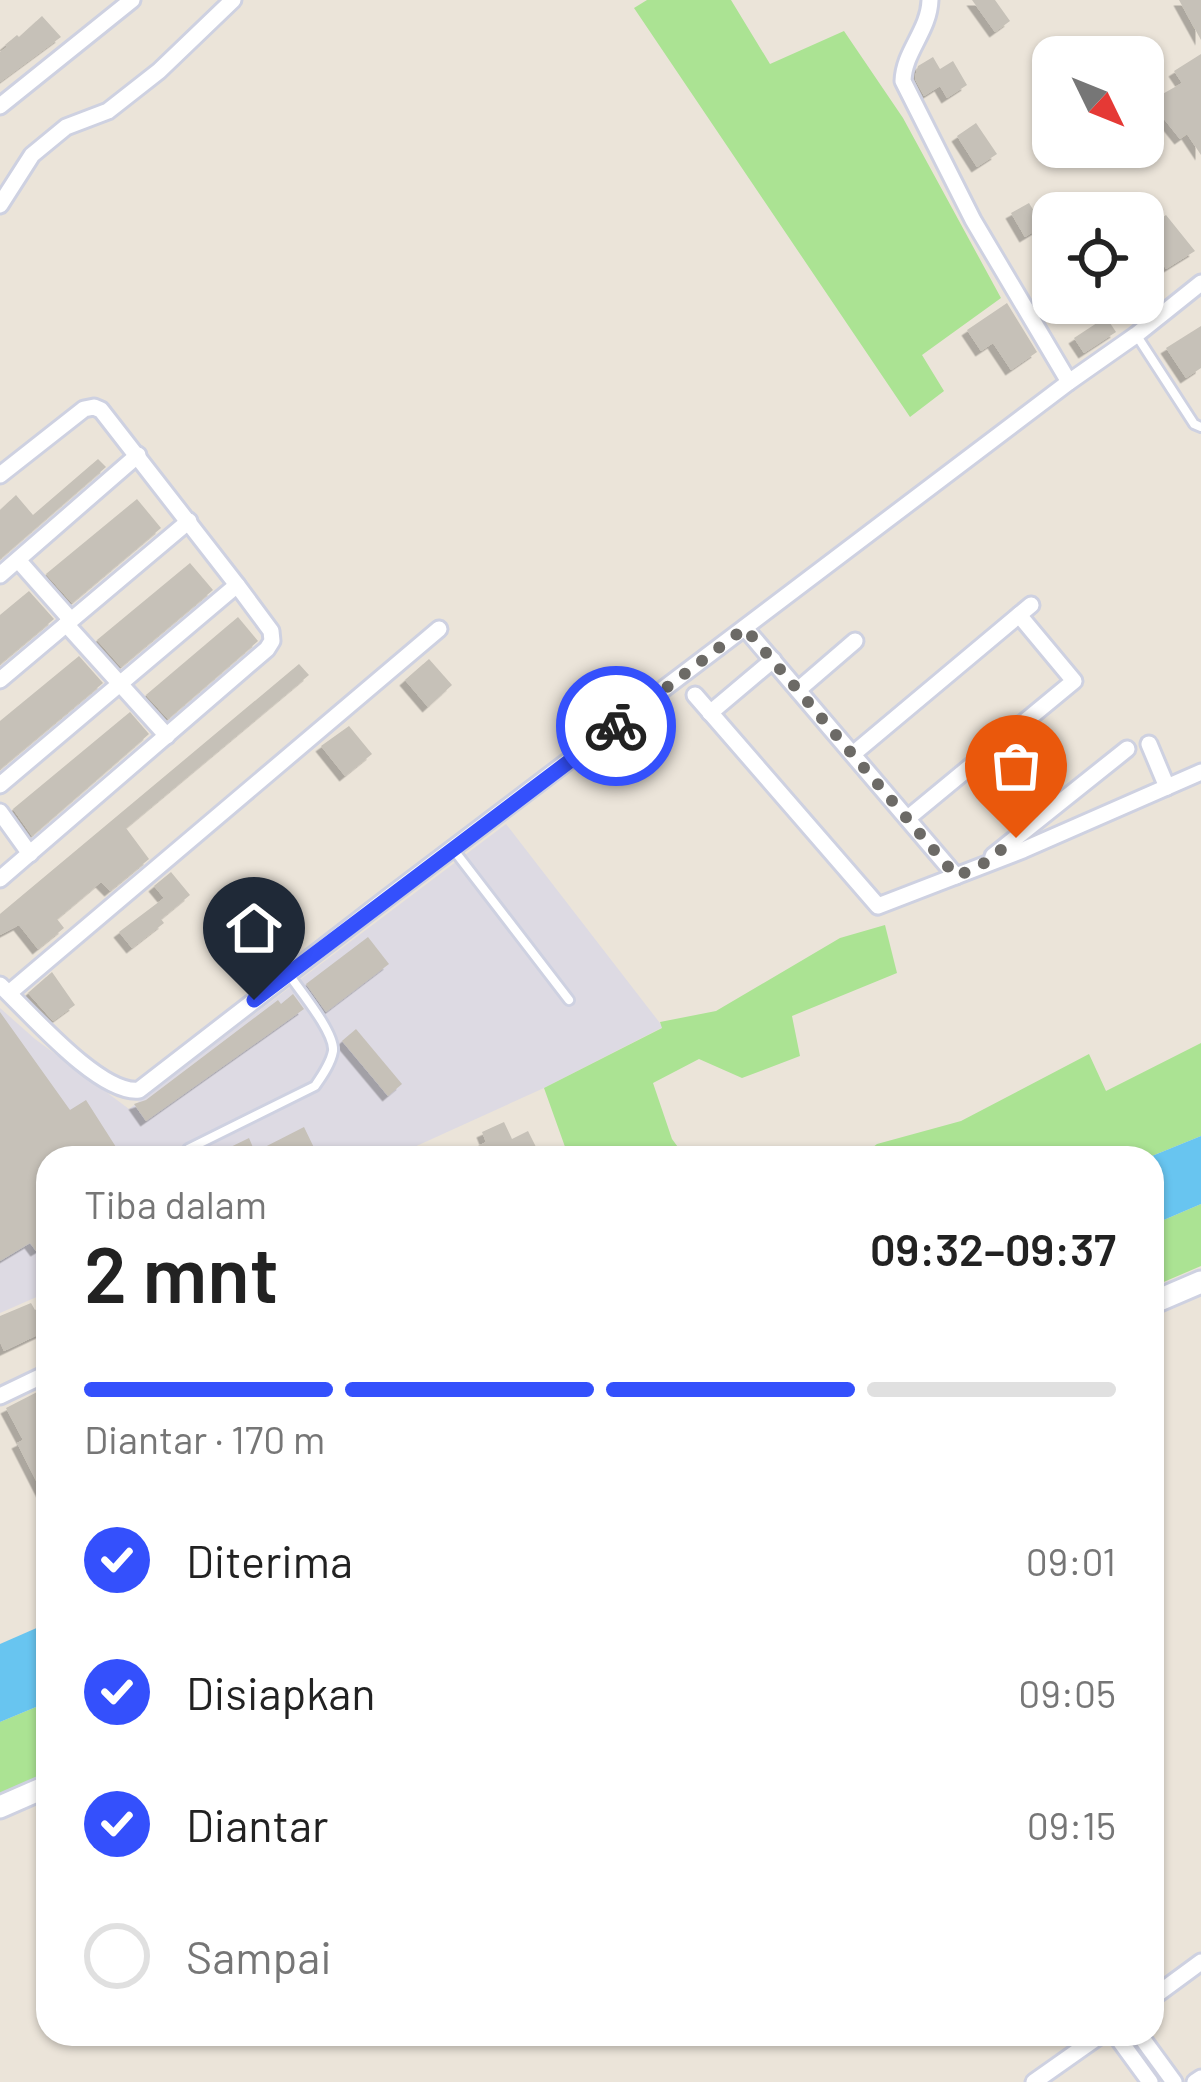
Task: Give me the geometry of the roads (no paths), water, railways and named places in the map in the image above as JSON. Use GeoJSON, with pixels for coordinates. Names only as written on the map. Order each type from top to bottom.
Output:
{"type":"FeatureCollection","features":[{"type":"Feature","properties":{"kind":"main road"},"geometry":{"type":"LineString","coordinates":[[1164,1298],[1201,1282]]}},
{"type":"Feature","properties":{"kind":"main road"},"geometry":{"type":"LineString","coordinates":[[0,1807],[36,1791]]}},
{"type":"Feature","properties":{"kind":"street"},"geometry":{"type":"LineString","coordinates":[[0,82],[5,101],[132,0]]}},
{"type":"Feature","properties":{"kind":"street"},"geometry":{"type":"LineString","coordinates":[[0,205],[32,155],[66,127],[108,111],[159,71],[233,0]]}},
{"type":"Feature","properties":{"kind":"street"},"geometry":{"type":"LineString","coordinates":[[930,0],[928,20],[902,81],[973,220],[1070,382]]}},
{"type":"Feature","properties":{"kind":"street"},"geometry":{"type":"LineString","coordinates":[[439,629],[4,989],[95,1074],[115,1087],[139,1090],[1201,283]]}},
{"type":"Feature","properties":{"kind":"street"},"geometry":{"type":"LineString","coordinates":[[0,475],[84,410],[101,410],[237,585],[271,631],[272,641],[2,874]]}},
{"type":"Feature","properties":{"kind":"street"},"geometry":{"type":"LineString","coordinates":[[0,575],[139,455]]}},
{"type":"Feature","properties":{"kind":"street"},"geometry":{"type":"LineString","coordinates":[[0,680],[189,521]]}},
{"type":"Feature","properties":{"kind":"street"},"geometry":{"type":"LineString","coordinates":[[18,560],[167,736]]}},
{"type":"Feature","properties":{"kind":"street"},"geometry":{"type":"LineString","coordinates":[[0,785],[237,585]]}},
{"type":"Feature","properties":{"kind":"street"},"geometry":{"type":"LineString","coordinates":[[853,754],[1025,610],[1074,681],[908,818]]}},
{"type":"Feature","properties":{"kind":"street"},"geometry":{"type":"LineString","coordinates":[[745,628],[956,876]]}},
{"type":"Feature","properties":{"kind":"street"},"geometry":{"type":"LineString","coordinates":[[798,690],[855,641]]}},
{"type":"Feature","properties":{"kind":"street"},"geometry":{"type":"LineString","coordinates":[[710,713],[772,660]]}},
{"type":"Feature","properties":{"kind":"street"},"geometry":{"type":"LineString","coordinates":[[695,695],[878,906],[1201,772]]}},
{"type":"Feature","properties":{"kind":"street"},"geometry":{"type":"LineString","coordinates":[[1149,744],[1167,787]]}},
{"type":"Feature","properties":{"kind":"street"},"geometry":{"type":"LineString","coordinates":[[979,867],[1127,749]]}},
{"type":"Feature","properties":{"kind":"street"},"geometry":{"type":"LineString","coordinates":[[0,812],[30,854]]}},
{"type":"Feature","properties":{"kind":"street"},"geometry":{"type":"LineString","coordinates":[[0,1396],[36,1379]]}},
{"type":"Feature","properties":{"kind":"street"},"geometry":{"type":"LineString","coordinates":[[1164,1989],[1201,1962]]}},
{"type":"Feature","properties":{"kind":"street"},"geometry":{"type":"LineString","coordinates":[[1034,2082],[1085,2046]]}},
{"type":"Feature","properties":{"kind":"street"},"geometry":{"type":"LineString","coordinates":[[1124,2046],[1150,2082]]}},
{"type":"Feature","properties":{"kind":"street"},"geometry":{"type":"LineString","coordinates":[[1148,2046],[1174,2082]]}},
{"type":"Feature","properties":{"kind":"lane"},"geometry":{"type":"LineString","coordinates":[[1136,335],[1201,428]]}},
{"type":"Feature","properties":{"kind":"lane"},"geometry":{"type":"LineString","coordinates":[[453,849],[569,1000]]}},
{"type":"Feature","properties":{"kind":"lane"},"geometry":{"type":"LineString","coordinates":[[194,1146],[315,1086],[325,1071],[334,1048],[330,1035],[289,975]]}},
{"type":"Feature","properties":{"kind":"water"},"geometry":{"type":"Polygon","coordinates":[[[1201,1136],[1201,1204],[1164,1220],[1164,1151],[1201,1136]]]}},
{"type":"Feature","properties":{"kind":"water"},"geometry":{"type":"Polygon","coordinates":[[[36,1628],[36,1707],[0,1722],[0,1644],[36,1628]]]}}]}
